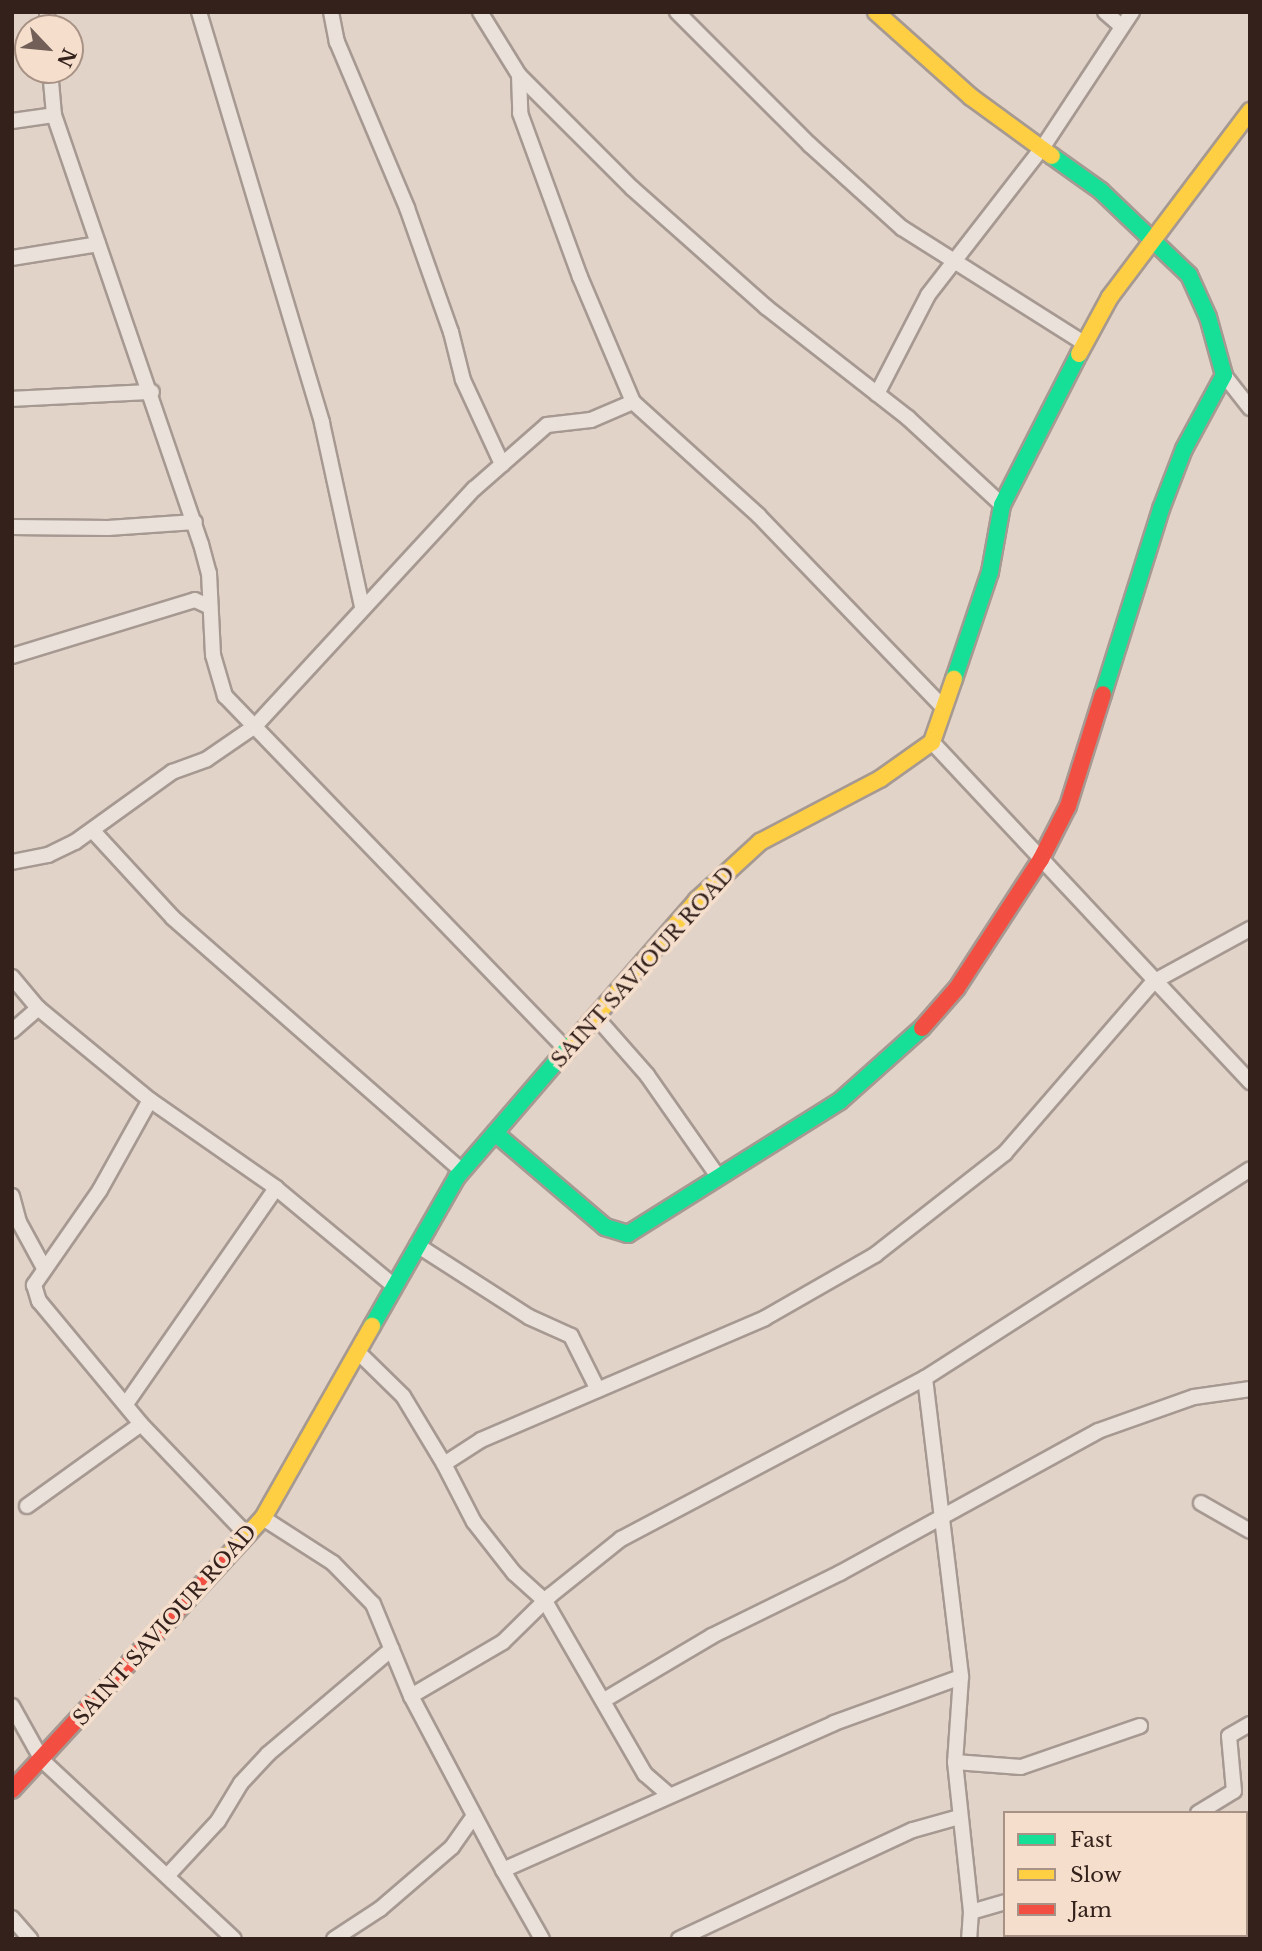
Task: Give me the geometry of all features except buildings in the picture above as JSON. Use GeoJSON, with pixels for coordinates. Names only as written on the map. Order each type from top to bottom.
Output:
{"type":"FeatureCollection","features":[{"type":"Feature","properties":{"kind":"street"},"geometry":{"type":"LineString","coordinates":[[199,12],[322,423],[362,607]]}},
{"type":"Feature","properties":{"kind":"street"},"geometry":{"type":"LineString","coordinates":[[331,12],[337,41],[407,208],[451,332],[463,380],[502,464]]}},
{"type":"Feature","properties":{"kind":"street"},"geometry":{"type":"LineString","coordinates":[[480,12],[519,75],[653,207],[766,307],[877,394],[1002,505]]}},
{"type":"Feature","properties":{"kind":"street"},"geometry":{"type":"LineString","coordinates":[[677,12],[859,191],[902,229],[1082,342]]}},
{"type":"Feature","properties":{"kind":"street"},"geometry":{"type":"LineString","coordinates":[[876,12],[971,97],[1101,191],[1189,275],[1208,317],[1224,375],[1250,408]]}},
{"type":"Feature","properties":{"kind":"street"},"geometry":{"type":"LineString","coordinates":[[1105,12],[1121,26]]}},
{"type":"Feature","properties":{"kind":"street"},"geometry":{"type":"LineString","coordinates":[[877,394],[906,334],[952,261],[1043,147],[1132,12]]}},
{"type":"Feature","properties":{"kind":"street"},"geometry":{"type":"LineString","coordinates":[[519,75],[520,113],[580,277],[633,402],[766,524],[944,708]]}},
{"type":"Feature","properties":{"kind":"street"},"geometry":{"type":"LineString","coordinates":[[51,84],[54,115],[152,392],[169,456],[195,522],[209,573],[213,655],[225,696],[568,1051]]}},
{"type":"Feature","properties":{"kind":"street"},"geometry":{"type":"LineString","coordinates":[[1250,111],[1153,240],[1082,342],[1002,505],[990,572],[932,742],[1153,982],[1250,1082]]}},
{"type":"Feature","properties":{"kind":"street"},"geometry":{"type":"LineString","coordinates":[[12,121],[54,115]]}},
{"type":"Feature","properties":{"kind":"street"},"geometry":{"type":"LineString","coordinates":[[12,258],[99,244]]}},
{"type":"Feature","properties":{"kind":"street"},"geometry":{"type":"LineString","coordinates":[[495,1133],[605,1227],[621,1235],[840,1101],[907,1044],[957,988],[1041,859],[1068,806],[1165,497],[1184,449],[1224,375]]}},
{"type":"Feature","properties":{"kind":"street"},"geometry":{"type":"LineString","coordinates":[[12,398],[152,392]]}},
{"type":"Feature","properties":{"kind":"street"},"geometry":{"type":"LineString","coordinates":[[12,862],[48,855],[93,831],[172,772],[207,758],[255,726],[362,607],[502,464],[547,425],[591,420],[633,402]]}},
{"type":"Feature","properties":{"kind":"street"},"geometry":{"type":"LineString","coordinates":[[12,527],[108,528],[195,522]]}},
{"type":"Feature","properties":{"kind":"street"},"geometry":{"type":"LineString","coordinates":[[12,656],[195,600],[210,607]]}},
{"type":"Feature","properties":{"kind":"street","name":"SAINT SAVIOUR ROAD"},"geometry":{"type":"LineString","coordinates":[[12,1790],[263,1518],[265,1507],[360,1354],[417,1245],[462,1171],[495,1133],[730,866],[760,842],[880,779],[932,742]]}},
{"type":"Feature","properties":{"kind":"street"},"geometry":{"type":"LineString","coordinates":[[93,831],[173,918],[462,1171]]}},
{"type":"Feature","properties":{"kind":"street"},"geometry":{"type":"LineString","coordinates":[[444,1464],[481,1440],[765,1318],[875,1255],[1005,1153],[1153,982],[1250,929]]}},
{"type":"Feature","properties":{"kind":"street"},"geometry":{"type":"LineString","coordinates":[[12,977],[38,1008],[150,1100],[276,1188],[394,1286]]}},
{"type":"Feature","properties":{"kind":"street"},"geometry":{"type":"LineString","coordinates":[[12,1031],[38,1008]]}},
{"type":"Feature","properties":{"kind":"street"},"geometry":{"type":"LineString","coordinates":[[597,1018],[647,1075],[717,1175]]}},
{"type":"Feature","properties":{"kind":"street"},"geometry":{"type":"LineString","coordinates":[[150,1100],[100,1190],[34,1285],[40,1301],[141,1424],[247,1535]]}},
{"type":"Feature","properties":{"kind":"street"},"geometry":{"type":"LineString","coordinates":[[411,1696],[503,1642],[545,1601],[621,1539],[925,1378],[1250,1169]]}},
{"type":"Feature","properties":{"kind":"street"},"geometry":{"type":"LineString","coordinates":[[126,1404],[276,1188]]}},
{"type":"Feature","properties":{"kind":"street"},"geometry":{"type":"LineString","coordinates":[[12,1196],[19,1222],[44,1268]]}},
{"type":"Feature","properties":{"kind":"street"},"geometry":{"type":"LineString","coordinates":[[417,1245],[529,1317],[571,1336],[598,1390]]}},
{"type":"Feature","properties":{"kind":"street"},"geometry":{"type":"LineString","coordinates":[[360,1354],[403,1396],[444,1464],[474,1522],[514,1573],[545,1601],[606,1699],[645,1773],[669,1795]]}},
{"type":"Feature","properties":{"kind":"street"},"geometry":{"type":"LineString","coordinates":[[925,1378],[939,1517],[961,1677],[956,1762],[959,1818],[971,1912],[969,1939]]}},
{"type":"Feature","properties":{"kind":"street"},"geometry":{"type":"LineString","coordinates":[[606,1699],[712,1636],[841,1573],[1086,1437],[1150,1409],[1250,1389]]}},
{"type":"Feature","properties":{"kind":"street"},"geometry":{"type":"LineString","coordinates":[[27,1506],[141,1424]]}},
{"type":"Feature","properties":{"kind":"street"},"geometry":{"type":"LineString","coordinates":[[1201,1503],[1250,1531]]}},
{"type":"Feature","properties":{"kind":"street"},"geometry":{"type":"LineString","coordinates":[[263,1518],[333,1563],[373,1604],[411,1696],[473,1817],[542,1939]]}},
{"type":"Feature","properties":{"kind":"street"},"geometry":{"type":"LineString","coordinates":[[168,1875],[218,1821],[241,1783],[268,1754],[392,1649]]}},
{"type":"Feature","properties":{"kind":"street"},"geometry":{"type":"LineString","coordinates":[[503,1870],[834,1723],[961,1677]]}},
{"type":"Feature","properties":{"kind":"street"},"geometry":{"type":"LineString","coordinates":[[12,1706],[42,1760],[234,1939]]}},
{"type":"Feature","properties":{"kind":"street"},"geometry":{"type":"LineString","coordinates":[[1201,1811],[1234,1791],[1229,1736],[1250,1724]]}},
{"type":"Feature","properties":{"kind":"street"},"geometry":{"type":"LineString","coordinates":[[956,1762],[1021,1768],[1140,1726]]}},
{"type":"Feature","properties":{"kind":"street"},"geometry":{"type":"LineString","coordinates":[[334,1939],[380,1909],[452,1847],[473,1817]]}},
{"type":"Feature","properties":{"kind":"street"},"geometry":{"type":"LineString","coordinates":[[679,1939],[913,1830],[959,1818]]}},
{"type":"Feature","properties":{"kind":"street"},"geometry":{"type":"LineString","coordinates":[[971,1912],[1003,1903]]}},
{"type":"Feature","properties":{"kind":"street"},"geometry":{"type":"LineString","coordinates":[[12,1919],[30,1939]]}},
{"type":"Feature","properties":{"kind":"traffic: fast"},"geometry":{"type":"LineString","coordinates":[[1052,156],[1101,191],[1189,275],[1208,317],[1224,375],[1184,449],[1161,509],[1103,694]]}},
{"type":"Feature","properties":{"kind":"traffic: fast"},"geometry":{"type":"LineString","coordinates":[[954,679],[990,572],[1002,505],[1079,354]]}},
{"type":"Feature","properties":{"kind":"traffic: fast"},"geometry":{"type":"LineString","coordinates":[[495,1133],[605,1227],[628,1234],[840,1101],[922,1028]]}},
{"type":"Feature","properties":{"kind":"traffic: fast"},"geometry":{"type":"LineString","coordinates":[[372,1326],[457,1177],[575,1040]]}},
{"type":"Feature","properties":{"kind":"traffic: slow"},"geometry":{"type":"LineString","coordinates":[[876,12],[971,97],[1052,156]]}},
{"type":"Feature","properties":{"kind":"traffic: slow"},"geometry":{"type":"LineString","coordinates":[[1079,354],[1110,297],[1250,111]]}},
{"type":"Feature","properties":{"kind":"traffic: slow"},"geometry":{"type":"LineString","coordinates":[[575,1040],[697,900],[760,842],[880,779],[932,742],[954,679]]}},
{"type":"Feature","properties":{"kind":"traffic: slow"},"geometry":{"type":"LineString","coordinates":[[223,1561],[263,1518],[372,1326]]}},
{"type":"Feature","properties":{"kind":"traffic: jam"},"geometry":{"type":"LineString","coordinates":[[922,1028],[957,988],[1041,859],[1068,806],[1103,694]]}},
{"type":"Feature","properties":{"kind":"traffic: jam"},"geometry":{"type":"LineString","coordinates":[[12,1790],[223,1561]]}}]}
